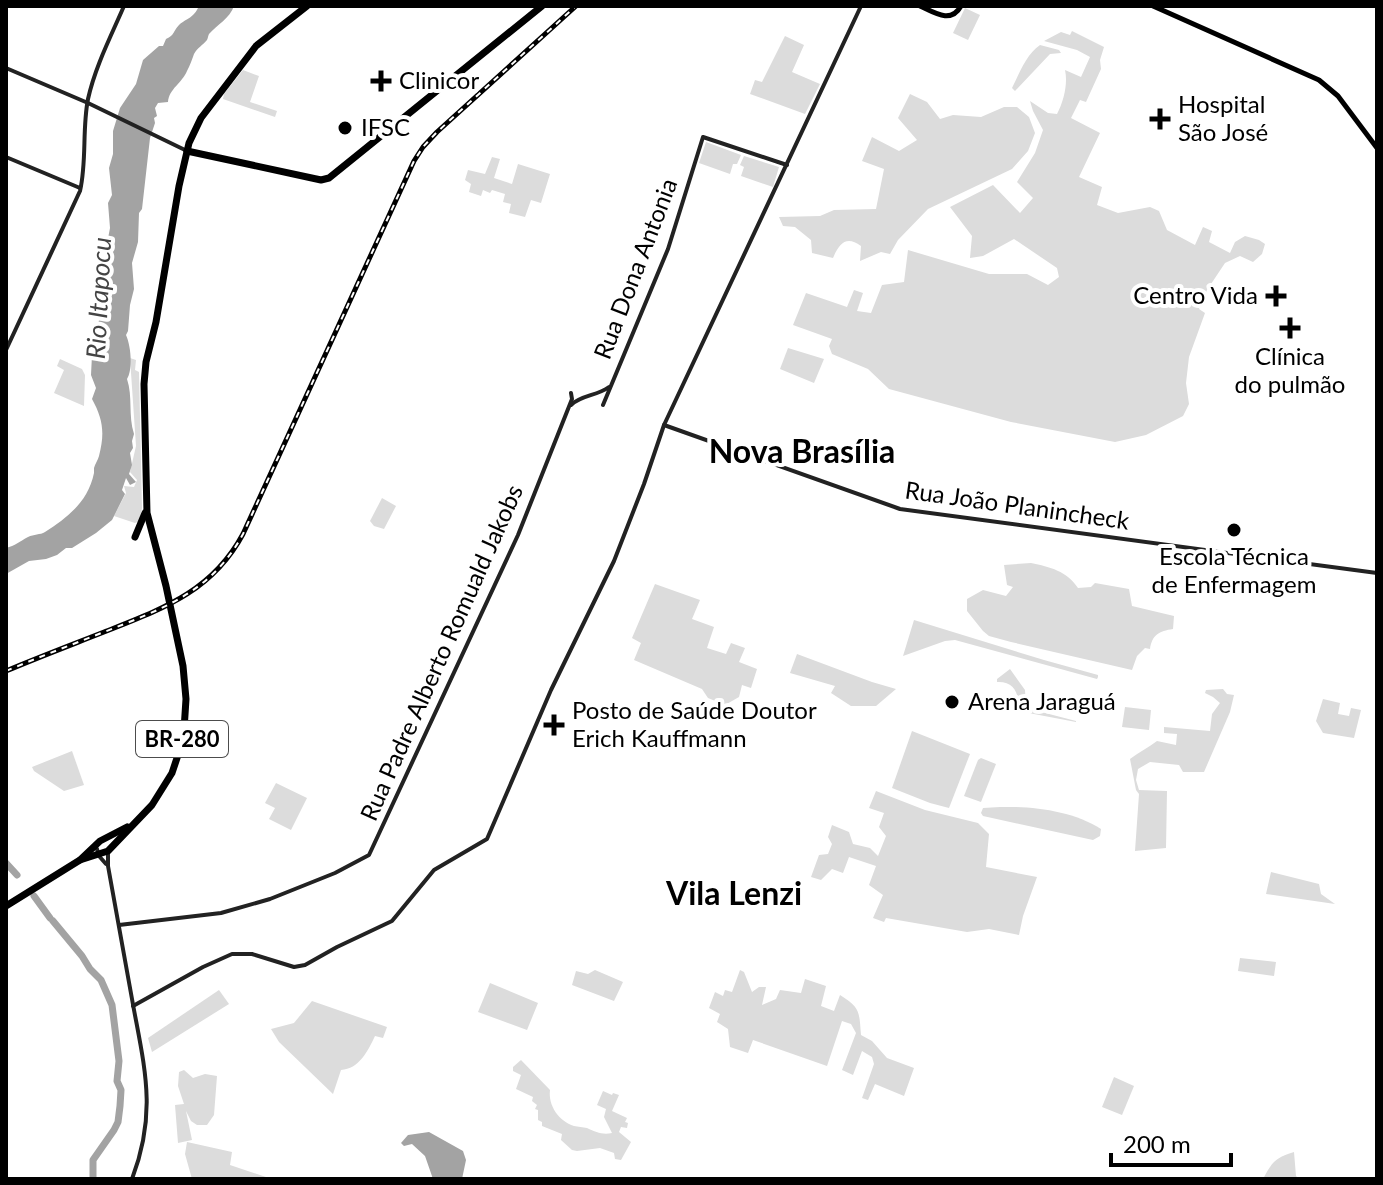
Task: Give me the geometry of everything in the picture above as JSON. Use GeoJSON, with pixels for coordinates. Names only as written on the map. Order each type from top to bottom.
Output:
{"type":"FeatureCollection","features":[{"type":"Feature","properties":{"kind":"highway"},"geometry":{"type":"LineString","coordinates":[[155,546],[147,507],[144,372],[187,151],[201,118],[256,46],[307,6]]}},
{"type":"Feature","properties":{"kind":"highway"},"geometry":{"type":"LineString","coordinates":[[187,151],[321,180],[332,177],[542,6]]}},
{"type":"Feature","properties":{"kind":"highway"},"geometry":{"type":"LineString","coordinates":[[147,507],[136,538],[155,546]]}},
{"type":"Feature","properties":{"kind":"highway","name":"BR-280"},"geometry":{"type":"LineString","coordinates":[[6,906],[80,860],[102,850],[152,805],[172,773],[180,749],[186,699],[183,666],[155,546]]}},
{"type":"Feature","properties":{"kind":"highway","name":"BR-280"},"geometry":{"type":"LineString","coordinates":[[102,850],[106,835],[130,825]]}},
{"type":"Feature","properties":{"kind":"main road"},"geometry":{"type":"LineString","coordinates":[[6,350],[78,187],[85,166],[88,103],[99,64],[124,6]]}},
{"type":"Feature","properties":{"kind":"main road"},"geometry":{"type":"LineString","coordinates":[[133,1006],[232,954],[252,954],[288,966],[302,966],[392,921],[434,870],[490,835],[551,690],[614,561],[664,425],[861,6]]}},
{"type":"Feature","properties":{"kind":"main road"},"geometry":{"type":"LineString","coordinates":[[920,6],[943,16],[952,16],[960,8]]}},
{"type":"Feature","properties":{"kind":"main road"},"geometry":{"type":"LineString","coordinates":[[1153,6],[1319,80],[1338,96],[1377,148]]}},
{"type":"Feature","properties":{"kind":"main road"},"geometry":{"type":"LineString","coordinates":[[6,68],[187,151]]}},
{"type":"Feature","properties":{"kind":"main road"},"geometry":{"type":"LineString","coordinates":[[86,116],[92,109],[98,108]]}},
{"type":"Feature","properties":{"kind":"main road","name":"Rua Dona Antonia"},"geometry":{"type":"LineString","coordinates":[[569,407],[611,386],[668,249],[703,137],[787,165]]}},
{"type":"Feature","properties":{"kind":"main road"},"geometry":{"type":"LineString","coordinates":[[6,157],[78,187]]}},
{"type":"Feature","properties":{"kind":"main road"},"geometry":{"type":"LineString","coordinates":[[603,405],[611,386]]}},
{"type":"Feature","properties":{"kind":"main road","name":"Rua Padre Alberto Romuald Jakobs"},"geometry":{"type":"LineString","coordinates":[[119,925],[221,913],[270,899],[344,869],[371,852],[517,539],[572,399],[571,393]]}},
{"type":"Feature","properties":{"kind":"main road","name":"Rua João Planincheck"},"geometry":{"type":"LineString","coordinates":[[664,425],[900,509],[1377,573]]}},
{"type":"Feature","properties":{"kind":"main road"},"geometry":{"type":"LineString","coordinates":[[102,850],[108,866],[145,1067],[145,1136],[132,1179]]}},
{"type":"Feature","properties":{"kind":"main road"},"geometry":{"type":"LineString","coordinates":[[102,850],[108,866]]}},
{"type":"Feature","properties":{"kind":"main road"},"geometry":{"type":"LineString","coordinates":[[130,990],[138,997],[149,997]]}},
{"type":"Feature","properties":{"kind":"shaded area"},"geometry":{"type":"Polygon","coordinates":[[[199,6],[234,6],[195,52],[168,102],[158,103],[155,108],[157,116],[150,138],[138,242],[132,263],[134,289],[126,335],[131,357],[127,379],[134,434],[129,474],[136,482],[130,485],[126,478],[122,490],[125,494],[112,520],[96,533],[57,555],[29,561],[6,574],[6,548],[43,533],[62,521],[76,508],[91,483],[102,440],[101,420],[92,399],[96,388],[91,375],[110,228],[108,203],[112,195],[109,168],[113,154],[113,131],[120,108],[136,84],[143,60],[163,46],[166,39],[199,6]]]}},
{"type":"Feature","properties":{"kind":"shaded area"},"geometry":{"type":"Polygon","coordinates":[[[965,8],[980,15],[968,40],[953,33],[965,8]]]}},
{"type":"Feature","properties":{"kind":"shaded area"},"geometry":{"type":"Polygon","coordinates":[[[1072,31],[1104,47],[1101,69],[1086,102],[1080,100],[1071,118],[1100,133],[1079,177],[1102,187],[1097,205],[1118,213],[1150,207],[1159,211],[1167,230],[1195,245],[1203,227],[1212,231],[1209,242],[1230,253],[1235,242],[1245,236],[1265,244],[1262,254],[1253,262],[1240,256],[1225,263],[1207,290],[1199,309],[1205,313],[1189,357],[1186,383],[1189,404],[1183,416],[1146,435],[1115,442],[1011,422],[889,389],[868,369],[832,354],[829,346],[832,339],[793,325],[806,293],[847,307],[854,290],[863,293],[857,311],[871,313],[882,285],[904,282],[908,250],[989,274],[1027,274],[1048,285],[1059,277],[1057,268],[1014,239],[983,256],[970,258],[972,236],[950,207],[993,185],[1020,213],[1033,198],[1017,182],[1035,153],[1043,130],[1030,101],[1048,113],[1057,114],[1065,92],[1065,70],[1081,77],[1090,57],[1044,41],[1061,32],[1070,35],[1072,31]]]}},
{"type":"Feature","properties":{"kind":"shaded area"},"geometry":{"type":"Polygon","coordinates":[[[785,36],[804,45],[792,72],[820,84],[805,114],[750,94],[755,80],[762,82],[785,36]]]}},
{"type":"Feature","properties":{"kind":"shaded area"},"geometry":{"type":"Polygon","coordinates":[[[1040,45],[1061,53],[1050,54],[1015,91],[1012,88],[1024,64],[1040,45]]]}},
{"type":"Feature","properties":{"kind":"shaded area"},"geometry":{"type":"Polygon","coordinates":[[[243,70],[259,76],[250,102],[277,111],[275,117],[223,99],[243,70]]]}},
{"type":"Feature","properties":{"kind":"shaded area"},"geometry":{"type":"Polygon","coordinates":[[[910,94],[927,102],[940,119],[953,115],[981,117],[1004,107],[1017,107],[1029,117],[1035,133],[1028,151],[1012,169],[928,209],[898,240],[890,254],[881,252],[860,261],[861,246],[851,241],[841,245],[833,258],[812,253],[811,240],[795,227],[783,226],[779,217],[820,216],[834,210],[876,209],[884,169],[862,161],[872,137],[899,151],[917,140],[898,118],[910,94]]]}},
{"type":"Feature","properties":{"kind":"shaded area"},"geometry":{"type":"Polygon","coordinates":[[[706,142],[741,155],[737,164],[733,164],[730,174],[699,163],[706,142]]]}},
{"type":"Feature","properties":{"kind":"shaded area"},"geometry":{"type":"Polygon","coordinates":[[[744,156],[779,167],[773,187],[741,176],[744,167],[740,165],[744,156]]]}},
{"type":"Feature","properties":{"kind":"shaded area"},"geometry":{"type":"Polygon","coordinates":[[[492,157],[500,159],[494,178],[512,184],[518,164],[550,174],[541,203],[531,200],[525,217],[509,213],[511,204],[503,202],[505,194],[483,190],[481,196],[469,192],[471,184],[465,180],[468,170],[485,174],[492,157]]]}},
{"type":"Feature","properties":{"kind":"shaded area"},"geometry":{"type":"Polygon","coordinates":[[[788,348],[824,359],[814,383],[780,369],[788,348]]]}},
{"type":"Feature","properties":{"kind":"shaded area"},"geometry":{"type":"Polygon","coordinates":[[[130,358],[136,360],[135,370],[139,372],[142,508],[140,521],[135,523],[114,516],[126,493],[124,486],[134,487],[137,480],[130,472],[136,446],[130,358]]]}},
{"type":"Feature","properties":{"kind":"shaded area"},"geometry":{"type":"Polygon","coordinates":[[[60,359],[82,369],[85,375],[84,406],[54,393],[64,370],[57,366],[60,359]]]}},
{"type":"Feature","properties":{"kind":"shaded area"},"geometry":{"type":"Polygon","coordinates":[[[382,498],[396,506],[384,529],[370,521],[382,498]]]}},
{"type":"Feature","properties":{"kind":"shaded area"},"geometry":{"type":"Polygon","coordinates":[[[1031,563],[1063,574],[1078,588],[1091,587],[1095,583],[1129,589],[1132,606],[1174,616],[1173,629],[1157,634],[1150,649],[1145,648],[1137,656],[1132,670],[989,636],[967,611],[967,599],[983,590],[1006,596],[1013,587],[1007,585],[1004,565],[1031,563]]]}},
{"type":"Feature","properties":{"kind":"shaded area"},"geometry":{"type":"Polygon","coordinates":[[[655,584],[700,600],[692,619],[714,627],[707,648],[726,654],[731,643],[745,648],[739,662],[757,669],[751,688],[742,685],[739,697],[725,705],[708,698],[702,689],[634,660],[641,643],[632,638],[655,584]]]}},
{"type":"Feature","properties":{"kind":"shaded area"},"geometry":{"type":"Polygon","coordinates":[[[914,620],[1098,677],[955,640],[903,656],[914,620]]]}},
{"type":"Feature","properties":{"kind":"shaded area"},"geometry":{"type":"Polygon","coordinates":[[[797,654],[896,689],[876,706],[851,706],[831,693],[835,686],[790,673],[797,654]]]}},
{"type":"Feature","properties":{"kind":"shaded area"},"geometry":{"type":"Polygon","coordinates":[[[1010,669],[1025,690],[1026,708],[1076,722],[1018,711],[1015,690],[1008,684],[997,682],[1010,669]]]}},
{"type":"Feature","properties":{"kind":"shaded area"},"geometry":{"type":"Polygon","coordinates":[[[1223,689],[1227,694],[1234,695],[1230,712],[1204,772],[1183,772],[1179,765],[1150,762],[1138,769],[1136,780],[1139,790],[1167,791],[1166,848],[1135,851],[1139,794],[1130,759],[1157,741],[1176,745],[1177,734],[1164,733],[1164,727],[1210,731],[1212,714],[1220,703],[1205,693],[1206,690],[1223,689]]]}},
{"type":"Feature","properties":{"kind":"shaded area"},"geometry":{"type":"Polygon","coordinates":[[[1323,699],[1340,703],[1338,714],[1349,716],[1351,708],[1361,710],[1354,738],[1323,733],[1316,721],[1323,699]]]}},
{"type":"Feature","properties":{"kind":"shaded area"},"geometry":{"type":"Polygon","coordinates":[[[1125,707],[1151,710],[1149,730],[1122,727],[1125,707]]]}},
{"type":"Feature","properties":{"kind":"shaded area"},"geometry":{"type":"Polygon","coordinates":[[[912,731],[970,754],[949,808],[892,788],[912,731]]]}},
{"type":"Feature","properties":{"kind":"shaded area"},"geometry":{"type":"Polygon","coordinates":[[[72,751],[84,785],[64,791],[32,767],[72,751]]]}},
{"type":"Feature","properties":{"kind":"shaded area"},"geometry":{"type":"Polygon","coordinates":[[[981,758],[996,764],[981,802],[964,796],[981,758]]]}},
{"type":"Feature","properties":{"kind":"shaded area"},"geometry":{"type":"Polygon","coordinates":[[[276,783],[307,798],[291,830],[269,819],[275,808],[265,803],[276,783]]]}},
{"type":"Feature","properties":{"kind":"shaded area"},"geometry":{"type":"Polygon","coordinates":[[[876,791],[925,810],[978,823],[989,834],[986,867],[1037,877],[1019,935],[989,929],[967,932],[873,918],[883,895],[869,885],[876,866],[849,857],[843,873],[832,869],[821,880],[811,877],[819,855],[828,854],[832,844],[828,837],[832,825],[849,832],[853,844],[870,848],[878,856],[886,836],[879,827],[884,813],[869,808],[876,791]]]}},
{"type":"Feature","properties":{"kind":"shaded area"},"geometry":{"type":"Polygon","coordinates":[[[1026,807],[1065,814],[1101,829],[1100,836],[1093,840],[983,816],[981,813],[983,808],[1026,807]]]}},
{"type":"Feature","properties":{"kind":"shaded area"},"geometry":{"type":"Polygon","coordinates":[[[1271,872],[1319,884],[1321,894],[1335,904],[1266,894],[1271,872]]]}},
{"type":"Feature","properties":{"kind":"shaded area"},"geometry":{"type":"Polygon","coordinates":[[[1240,958],[1276,962],[1274,976],[1238,971],[1240,958]]]}},
{"type":"Feature","properties":{"kind":"shaded area"},"geometry":{"type":"Polygon","coordinates":[[[595,970],[623,982],[614,1001],[572,985],[576,971],[588,974],[595,970]]]}},
{"type":"Feature","properties":{"kind":"shaded area"},"geometry":{"type":"Polygon","coordinates":[[[740,970],[744,972],[752,992],[766,987],[762,1005],[776,999],[780,990],[801,993],[805,979],[826,986],[821,1006],[834,1011],[840,995],[847,1000],[858,1011],[861,1035],[872,1041],[887,1058],[914,1068],[904,1096],[875,1084],[868,1100],[862,1098],[874,1064],[872,1057],[862,1051],[853,1075],[842,1070],[856,1033],[851,1024],[842,1021],[827,1066],[753,1040],[748,1053],[730,1047],[728,1029],[717,1022],[720,1014],[709,1008],[715,992],[723,996],[725,990],[732,992],[740,970]]]}},
{"type":"Feature","properties":{"kind":"shaded area"},"geometry":{"type":"Polygon","coordinates":[[[490,983],[538,1003],[527,1030],[478,1012],[490,983]]]}},
{"type":"Feature","properties":{"kind":"shaded area"},"geometry":{"type":"Polygon","coordinates":[[[219,990],[229,1004],[152,1052],[148,1038],[219,990]]]}},
{"type":"Feature","properties":{"kind":"shaded area"},"geometry":{"type":"Polygon","coordinates":[[[312,1001],[387,1027],[383,1038],[375,1036],[358,1063],[341,1070],[333,1094],[279,1042],[271,1029],[294,1023],[312,1001]]]}},
{"type":"Feature","properties":{"kind":"shaded area"},"geometry":{"type":"Polygon","coordinates":[[[521,1060],[550,1090],[556,1112],[574,1126],[612,1133],[604,1117],[606,1109],[597,1105],[603,1091],[619,1095],[612,1111],[627,1118],[627,1128],[621,1127],[619,1132],[631,1142],[621,1160],[615,1159],[614,1153],[600,1148],[572,1150],[561,1140],[562,1134],[542,1126],[533,1097],[516,1089],[521,1075],[513,1071],[513,1067],[521,1060]]]}},
{"type":"Feature","properties":{"kind":"shaded area"},"geometry":{"type":"Polygon","coordinates":[[[184,1070],[193,1078],[205,1074],[217,1076],[214,1115],[207,1125],[197,1125],[186,1111],[192,1140],[178,1143],[175,1105],[184,1104],[178,1086],[179,1072],[184,1070]]]}},
{"type":"Feature","properties":{"kind":"shaded area"},"geometry":{"type":"Polygon","coordinates":[[[1114,1077],[1134,1086],[1122,1115],[1102,1107],[1114,1077]]]}},
{"type":"Feature","properties":{"kind":"shaded area"},"geometry":{"type":"Polygon","coordinates":[[[429,1132],[463,1151],[466,1160],[462,1179],[433,1179],[425,1156],[412,1144],[404,1146],[401,1143],[408,1135],[429,1132]]]}},
{"type":"Feature","properties":{"kind":"shaded area"},"geometry":{"type":"Polygon","coordinates":[[[187,1142],[232,1152],[230,1165],[272,1179],[192,1179],[185,1154],[187,1142]]]}},
{"type":"Feature","properties":{"kind":"shaded area"},"geometry":{"type":"Polygon","coordinates":[[[1294,1152],[1296,1176],[1299,1179],[1263,1179],[1275,1161],[1294,1152]]]}},
{"type":"Feature","properties":{"kind":"waterway"},"geometry":{"type":"LineString","coordinates":[[6,863],[17,875]]}},
{"type":"Feature","properties":{"kind":"waterway"},"geometry":{"type":"LineString","coordinates":[[34,896],[50,918]]}},
{"type":"Feature","properties":{"kind":"waterway"},"geometry":{"type":"LineString","coordinates":[[53,921],[101,980],[112,1005],[119,1061],[117,1081],[121,1090],[120,1106],[118,1122],[93,1160],[93,1179]]}},
{"type":"Feature","properties":{"kind":"railway"},"geometry":{"type":"LineString","coordinates":[[6,671],[165,606],[201,584],[231,554],[243,534],[414,161],[437,132],[576,6]]}},
{"type":"Feature","properties":{"kind":"place","name":"Clinicor"},"geometry":{"type":"Point","coordinates":[381,81]}},
{"type":"Feature","properties":{"kind":"place","name":"Hospital São José"},"geometry":{"type":"Point","coordinates":[1160,119]}},
{"type":"Feature","properties":{"kind":"place","name":"IFSC"},"geometry":{"type":"Point","coordinates":[345,128]}},
{"type":"Feature","properties":{"kind":"place","name":"Centro Vida"},"geometry":{"type":"Point","coordinates":[1276,296]}},
{"type":"Feature","properties":{"kind":"place","name":"Clínica do pulmão"},"geometry":{"type":"Point","coordinates":[1290,328]}},
{"type":"Feature","properties":{"kind":"place","name":"Escola Técnica de Enfermagem"},"geometry":{"type":"Point","coordinates":[1234,530]}},
{"type":"Feature","properties":{"kind":"place","name":"Arena Jaraguá"},"geometry":{"type":"Point","coordinates":[952,702]}},
{"type":"Feature","properties":{"kind":"place","name":"Posto de Saúde Doutor Erich Kauffmann"},"geometry":{"type":"Point","coordinates":[554,725]}},
{"type":"Feature","properties":{"kind":"district","name":"Nova Brasília"},"geometry":{"type":"Point","coordinates":[802,452]}},
{"type":"Feature","properties":{"kind":"district","name":"Vila Lenzi"},"geometry":{"type":"Point","coordinates":[734,894]}},
{"type":"Feature","properties":{"kind":"water label","name":"Rio Itapocu"},"geometry":{"type":"Point","coordinates":[99,298]}}]}
